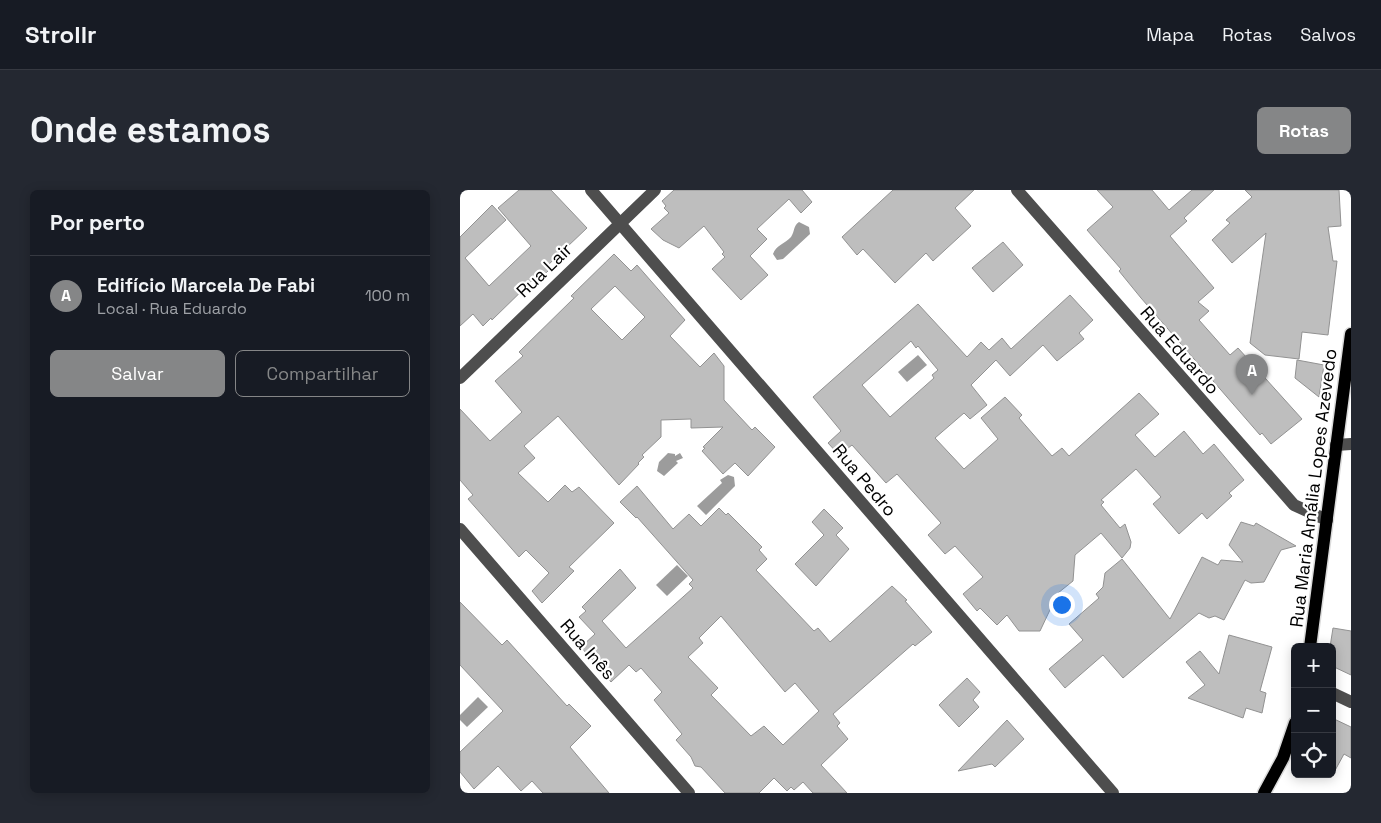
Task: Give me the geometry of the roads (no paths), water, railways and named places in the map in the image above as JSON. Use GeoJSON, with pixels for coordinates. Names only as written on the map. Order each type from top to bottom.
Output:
{"type":"FeatureCollection","features":[{"type":"Feature","properties":{"kind":"main road","name":"Rua Maria Amália Lopes Azevedo"},"geometry":{"type":"LineString","coordinates":[[1311,643],[1351,334]]}},
{"type":"Feature","properties":{"kind":"main road"},"geometry":{"type":"LineString","coordinates":[[1264,793],[1283,758],[1292,733]]}},
{"type":"Feature","properties":{"kind":"street","name":"Rua Pedro"},"geometry":{"type":"LineString","coordinates":[[591,190],[1113,793]]}},
{"type":"Feature","properties":{"kind":"street","name":"Rua Lair"},"geometry":{"type":"LineString","coordinates":[[460,378],[654,190]]}},
{"type":"Feature","properties":{"kind":"street","name":"Rua Eduardo"},"geometry":{"type":"LineString","coordinates":[[1017,190],[1294,505],[1326,520]]}},
{"type":"Feature","properties":{"kind":"street"},"geometry":{"type":"LineString","coordinates":[[1336,445],[1351,444]]}},
{"type":"Feature","properties":{"kind":"street","name":"Rua Inês"},"geometry":{"type":"LineString","coordinates":[[460,529],[689,793]]}},
{"type":"Feature","properties":{"kind":"street"},"geometry":{"type":"LineString","coordinates":[[1336,695],[1351,702]]}},
{"type":"Feature","properties":{"kind":"place","name":"Edifício Marcela De Fabi"},"geometry":{"type":"Point","coordinates":[1252,395]}}]}
